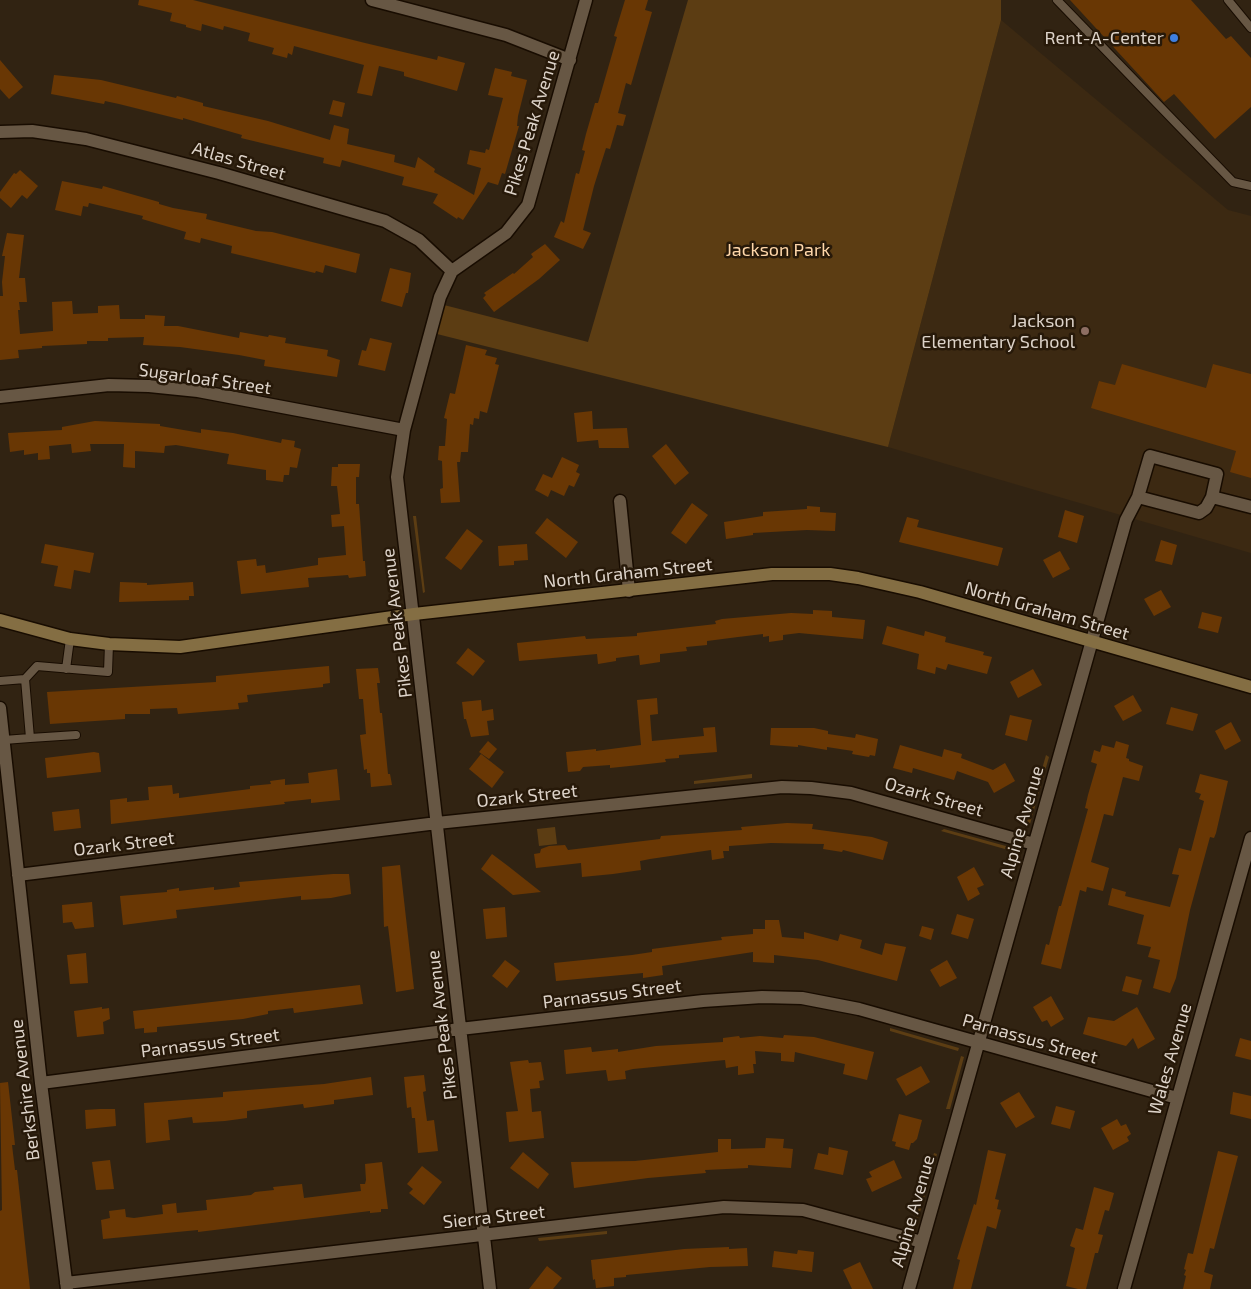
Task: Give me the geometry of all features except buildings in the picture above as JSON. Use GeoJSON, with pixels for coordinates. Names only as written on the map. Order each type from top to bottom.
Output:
{"type":"FeatureCollection","features":[{"type":"Feature","properties":{"kind":"main road","name":"North Graham Street"},"geometry":{"type":"LineString","coordinates":[[0,620],[70,639],[109,644],[180,647],[414,614],[772,574],[830,574],[858,578],[920,592],[1251,687]]}},
{"type":"Feature","properties":{"kind":"street"},"geometry":{"type":"LineString","coordinates":[[372,0],[506,36],[570,60]]}},
{"type":"Feature","properties":{"kind":"street","name":"Pikes Peak Avenue"},"geometry":{"type":"LineString","coordinates":[[490,1289],[414,614],[396,477],[404,430],[440,297],[452,271],[506,233],[528,205],[586,0]]}},
{"type":"Feature","properties":{"kind":"street","name":"Atlas Street"},"geometry":{"type":"LineString","coordinates":[[0,132],[32,131],[86,139],[219,173],[385,221],[419,240],[452,271]]}},
{"type":"Feature","properties":{"kind":"street","name":"Sugarloaf Street"},"geometry":{"type":"LineString","coordinates":[[0,397],[109,385],[149,386],[198,391],[404,430]]}},
{"type":"Feature","properties":{"kind":"street","name":"Alpine Avenue"},"geometry":{"type":"LineString","coordinates":[[909,1289],[1126,520],[1138,497],[1150,456],[1217,474],[1212,498]]}},
{"type":"Feature","properties":{"kind":"street"},"geometry":{"type":"LineString","coordinates":[[1138,497],[1199,513],[1206,508],[1212,498],[1251,507]]}},
{"type":"Feature","properties":{"kind":"street"},"geometry":{"type":"LineString","coordinates":[[620,501],[629,591]]}},
{"type":"Feature","properties":{"kind":"street","name":"Berkshire Avenue"},"geometry":{"type":"LineString","coordinates":[[0,708],[4,740],[3,755],[66,1286]]}},
{"type":"Feature","properties":{"kind":"street","name":"Ozark Street"},"geometry":{"type":"LineString","coordinates":[[18,875],[437,823],[718,792],[795,787],[832,790],[861,796],[1034,844]]}},
{"type":"Feature","properties":{"kind":"street","name":"Wales Avenue"},"geometry":{"type":"LineString","coordinates":[[1124,1289],[1251,838]]}},
{"type":"Feature","properties":{"kind":"street","name":"Parnassus Street"},"geometry":{"type":"LineString","coordinates":[[41,1083],[460,1028],[703,1001],[740,998],[802,998],[859,1009],[1177,1098]]}},
{"type":"Feature","properties":{"kind":"street","name":"Sierra Street"},"geometry":{"type":"LineString","coordinates":[[66,1286],[484,1235],[742,1206],[803,1210],[922,1242]]}},
{"type":"Feature","properties":{"kind":"lane"},"geometry":{"type":"LineString","coordinates":[[1057,0],[1233,182],[1251,186]]}},
{"type":"Feature","properties":{"kind":"lane"},"geometry":{"type":"LineString","coordinates":[[1228,0],[1251,28]]}},
{"type":"Feature","properties":{"kind":"lane"},"geometry":{"type":"LineString","coordinates":[[66,669],[70,639]]}},
{"type":"Feature","properties":{"kind":"lane"},"geometry":{"type":"LineString","coordinates":[[0,681],[25,679],[37,666],[108,672],[109,644]]}},
{"type":"Feature","properties":{"kind":"lane"},"geometry":{"type":"LineString","coordinates":[[25,679],[30,738]]}},
{"type":"Feature","properties":{"kind":"lane"},"geometry":{"type":"LineString","coordinates":[[4,740],[76,736]]}},
{"type":"Feature","properties":{"kind":"shaded area","name":"Jackson Elementary School"},"geometry":{"type":"Polygon","coordinates":[[[1001,20],[1228,210],[1251,216],[1251,553],[888,447],[1001,20]]]}},
{"type":"Feature","properties":{"kind":"green space","name":"Jackson Park"},"geometry":{"type":"Polygon","coordinates":[[[688,0],[1001,0],[1001,20],[888,447],[437,334],[444,305],[588,342],[688,0]]]}},
{"type":"Feature","properties":{"kind":"green space"},"geometry":{"type":"Polygon","coordinates":[[[413,516],[416,516],[425,592],[423,593],[413,516]]]}},
{"type":"Feature","properties":{"kind":"green space"},"geometry":{"type":"Polygon","coordinates":[[[1046,755],[1049,757],[1030,824],[1027,822],[1046,755]]]}},
{"type":"Feature","properties":{"kind":"green space"},"geometry":{"type":"Polygon","coordinates":[[[752,774],[752,778],[694,784],[694,781],[752,774]]]}},
{"type":"Feature","properties":{"kind":"green space"},"geometry":{"type":"Polygon","coordinates":[[[555,827],[557,844],[539,846],[537,829],[555,827]]]}},
{"type":"Feature","properties":{"kind":"green space"},"geometry":{"type":"Polygon","coordinates":[[[944,829],[1013,848],[1012,851],[941,831],[944,829]]]}},
{"type":"Feature","properties":{"kind":"green space"},"geometry":{"type":"Polygon","coordinates":[[[890,1028],[959,1048],[958,1051],[890,1031],[890,1028]]]}},
{"type":"Feature","properties":{"kind":"green space"},"geometry":{"type":"Polygon","coordinates":[[[961,1056],[964,1057],[950,1109],[946,1109],[961,1056]]]}},
{"type":"Feature","properties":{"kind":"green space"},"geometry":{"type":"Polygon","coordinates":[[[934,1153],[937,1154],[917,1222],[915,1220],[934,1153]]]}},
{"type":"Feature","properties":{"kind":"green space"},"geometry":{"type":"Polygon","coordinates":[[[607,1231],[607,1234],[539,1241],[538,1238],[607,1231]]]}},
{"type":"Feature","properties":{"kind":"place","name":"Rent-A-Center"},"geometry":{"type":"Point","coordinates":[1174,38]}},
{"type":"Feature","properties":{"kind":"place","name":"Jackson Elementary School"},"geometry":{"type":"Point","coordinates":[1085,331]}}]}
